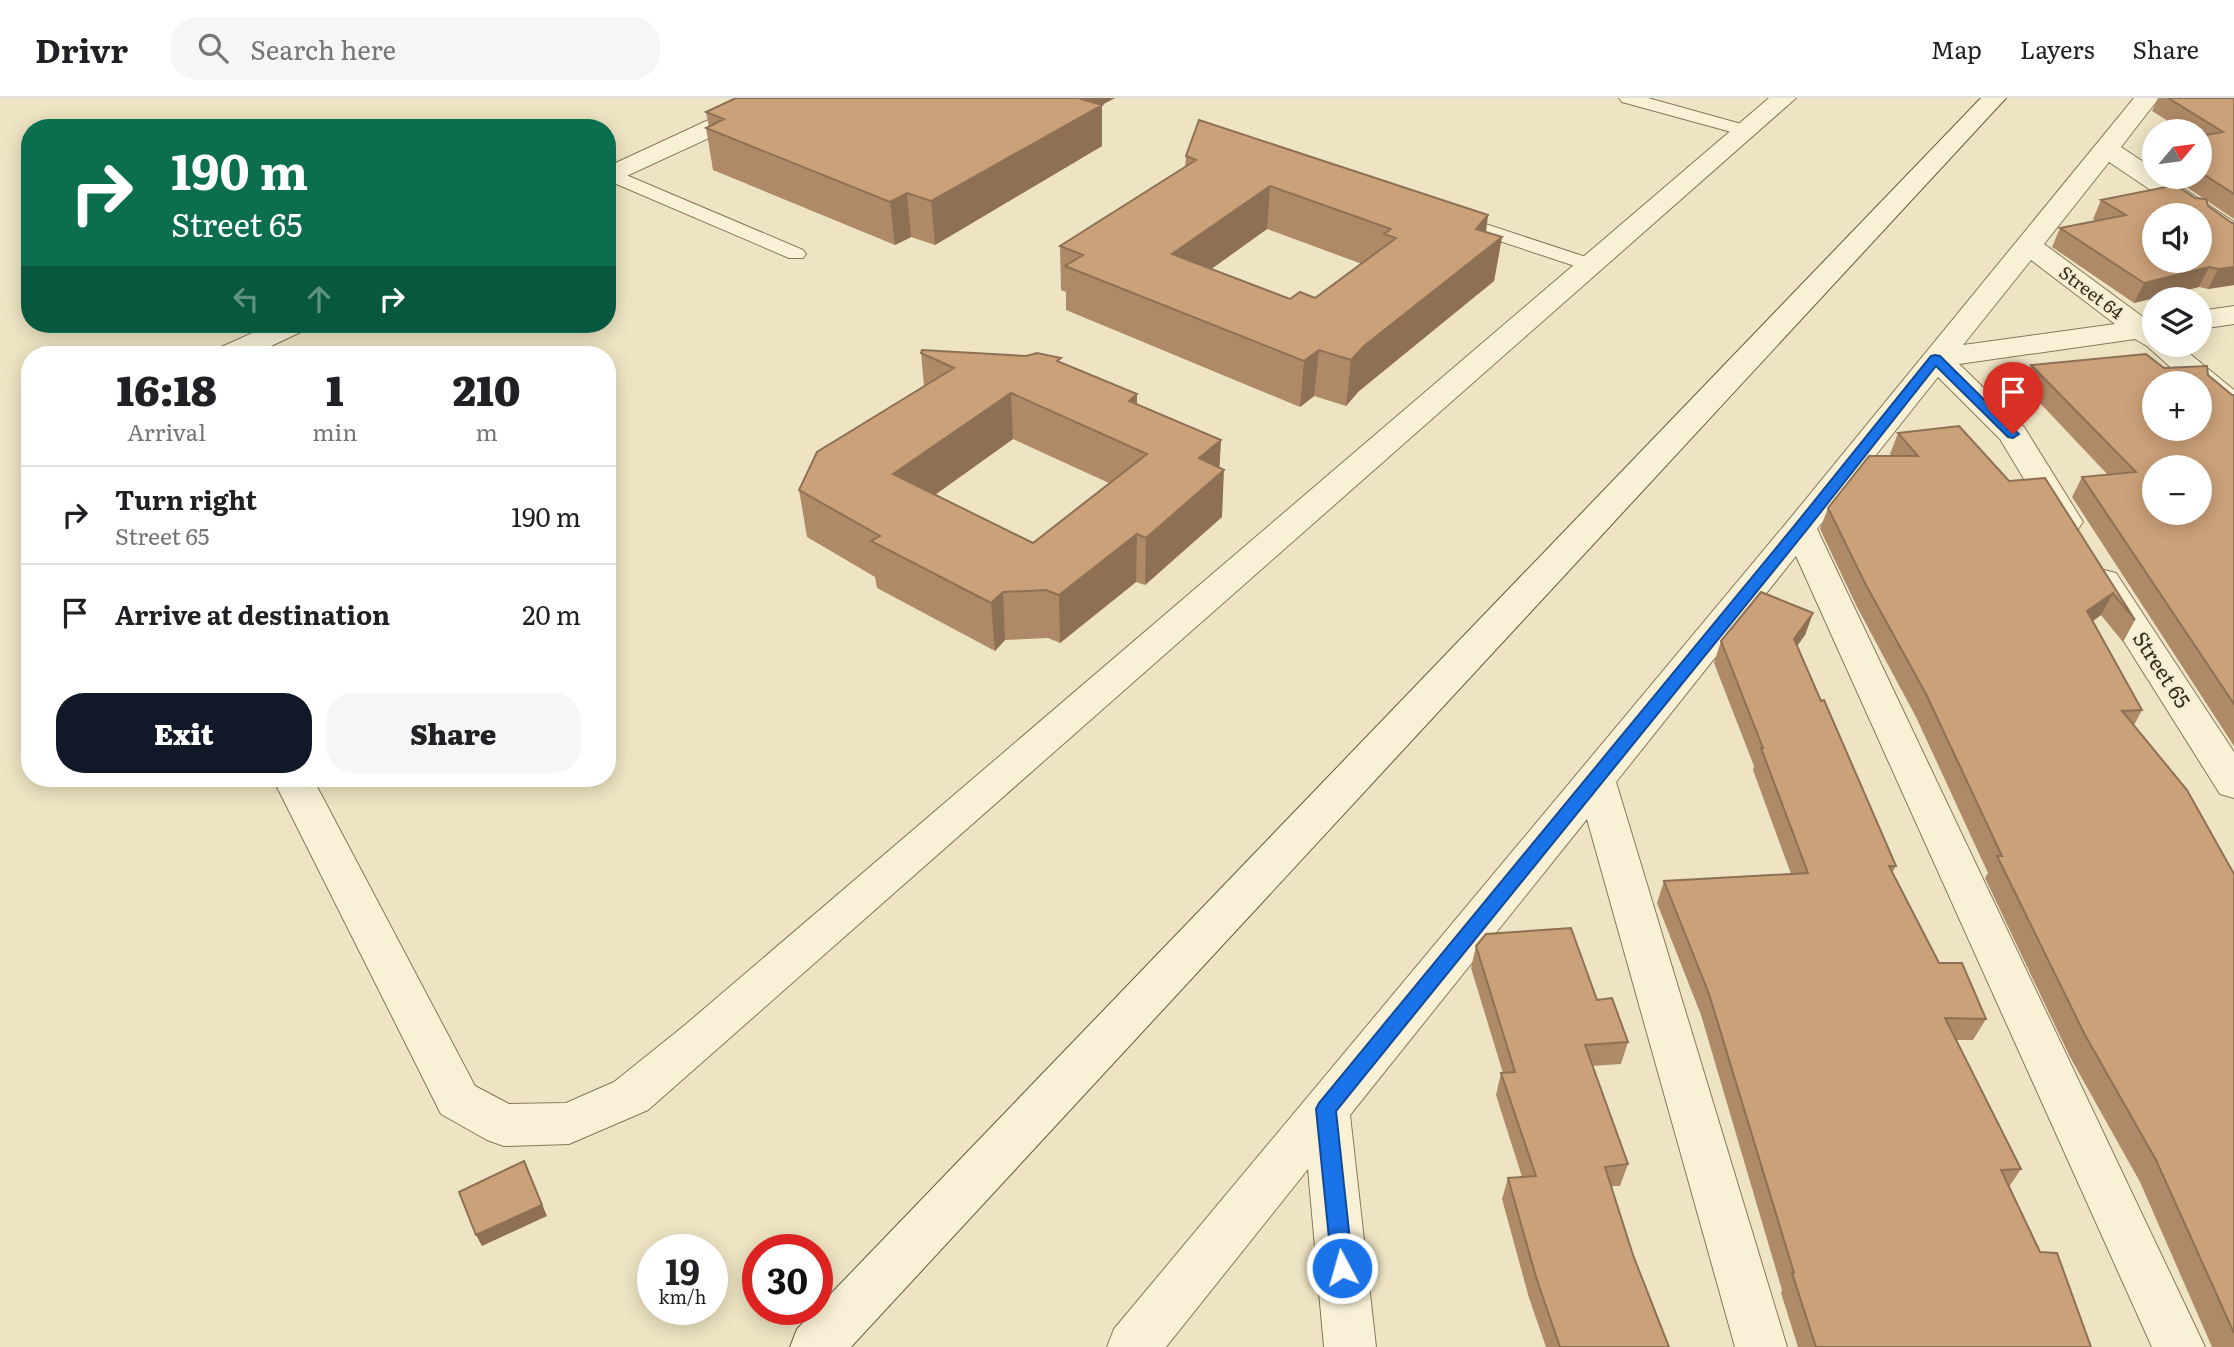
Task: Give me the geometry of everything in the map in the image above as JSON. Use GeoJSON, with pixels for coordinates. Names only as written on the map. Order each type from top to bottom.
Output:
{"type":"FeatureCollection","features":[{"type":"Feature","properties":{"kind":"street"},"geometry":{"type":"LineString","coordinates":[[616,173],[776,98]]}},
{"type":"Feature","properties":{"kind":"street"},"geometry":{"type":"LineString","coordinates":[[297,787],[458,1100],[505,1125],[569,1124],[631,1096],[1784,98]]}},
{"type":"Feature","properties":{"kind":"street"},"geometry":{"type":"LineString","coordinates":[[816,1347],[1994,98]]}},
{"type":"Feature","properties":{"kind":"street"},"geometry":{"type":"LineString","coordinates":[[1133,1347],[2147,98]]}},
{"type":"Feature","properties":{"kind":"street"},"geometry":{"type":"LineString","coordinates":[[2107,149],[2234,234]]}},
{"type":"Feature","properties":{"kind":"street","name":"Street 64"},"geometry":{"type":"LineString","coordinates":[[2028,246],[2142,328]]}},
{"type":"Feature","properties":{"kind":"street"},"geometry":{"type":"LineString","coordinates":[[2212,318],[2234,315]]}},
{"type":"Feature","properties":{"kind":"street"},"geometry":{"type":"LineString","coordinates":[[247,346],[276,333]]}},
{"type":"Feature","properties":{"kind":"street"},"geometry":{"type":"LineString","coordinates":[[1935,358],[2142,337]]}},
{"type":"Feature","properties":{"kind":"street","name":"Street 64"},"geometry":{"type":"LineString","coordinates":[[2177,357],[2234,406]]}},
{"type":"Feature","properties":{"kind":"street","name":"Street 65"},"geometry":{"type":"LineString","coordinates":[[1935,358],[2013,434],[2234,784]]}},
{"type":"Feature","properties":{"kind":"street"},"geometry":{"type":"LineString","coordinates":[[1800,528],[2179,1347]]}},
{"type":"Feature","properties":{"kind":"street"},"geometry":{"type":"LineString","coordinates":[[1595,778],[1761,1347]]}},
{"type":"Feature","properties":{"kind":"street"},"geometry":{"type":"LineString","coordinates":[[1326,1109],[1350,1347]]}},
{"type":"Feature","properties":{"kind":"lane"},"geometry":{"type":"LineString","coordinates":[[1628,98],[1746,131]]}},
{"type":"Feature","properties":{"kind":"lane"},"geometry":{"type":"LineString","coordinates":[[616,179],[796,254]]}},
{"type":"Feature","properties":{"kind":"lane"},"geometry":{"type":"LineString","coordinates":[[1437,214],[1591,265]]}},
{"type":"Feature","properties":{"kind":"building"},"geometry":{"type":"Polygon","coordinates":[[[736,98],[1082,98],[1102,105],[931,201],[907,193],[890,202],[706,128],[724,119],[706,112],[736,98]]]}},
{"type":"Feature","properties":{"kind":"building"},"geometry":{"type":"Polygon","coordinates":[[[2168,98],[2234,98],[2234,194],[2212,180],[2212,134],[2223,132],[2212,125],[2212,119],[2202,119],[2168,98]]]}},
{"type":"Feature","properties":{"kind":"building"},"geometry":{"type":"Polygon","coordinates":[[[1199,120],[1488,215],[1476,229],[1502,237],[1364,346],[1351,360],[1319,350],[1304,361],[1065,266],[1083,255],[1060,246],[1196,160],[1186,156],[1199,120]],[[1270,186],[1172,254],[1290,299],[1300,292],[1315,298],[1396,238],[1384,234],[1391,229],[1270,186]]]}},
{"type":"Feature","properties":{"kind":"building"},"geometry":{"type":"Polygon","coordinates":[[[2156,189],[2182,189],[2195,198],[2206,199],[2207,203],[2142,203],[2142,273],[2185,273],[2144,283],[2060,228],[2126,215],[2101,200],[2156,189]]]}},
{"type":"Feature","properties":{"kind":"building"},"geometry":{"type":"Polygon","coordinates":[[[2212,209],[2234,223],[2234,267],[2212,268],[2212,209]]]}},
{"type":"Feature","properties":{"kind":"building"},"geometry":{"type":"Polygon","coordinates":[[[922,350],[1026,356],[1037,353],[1061,358],[1057,361],[1137,394],[1129,401],[1221,440],[1199,458],[1224,470],[1146,538],[1137,534],[1059,595],[1046,590],[1003,592],[991,603],[871,541],[880,536],[799,490],[817,452],[954,368],[921,353],[922,350]],[[1011,393],[893,474],[1033,543],[1147,454],[1011,393]]]}},
{"type":"Feature","properties":{"kind":"building"},"geometry":{"type":"Polygon","coordinates":[[[2142,354],[2142,357],[2150,357],[2164,368],[2207,366],[2208,371],[2142,371],[2142,441],[2212,441],[2212,378],[2234,395],[2234,704],[2082,477],[2136,472],[2031,365],[2142,354]]]}},
{"type":"Feature","properties":{"kind":"building"},"geometry":{"type":"Polygon","coordinates":[[[1959,426],[2009,481],[2045,478],[2135,620],[2113,593],[2087,611],[2142,710],[2122,711],[2187,790],[2234,874],[2234,1333],[2156,1160],[2085,1035],[1997,856],[2002,856],[1926,694],[1866,585],[1828,508],[1869,456],[1918,456],[1898,433],[1959,426]]]}},
{"type":"Feature","properties":{"kind":"building"},"geometry":{"type":"Polygon","coordinates":[[[1761,592],[1813,613],[1794,639],[1821,701],[1824,700],[1896,866],[1889,866],[1939,963],[1962,963],[1986,1019],[1945,1018],[2021,1169],[2001,1170],[2040,1252],[2057,1253],[2091,1347],[1816,1347],[1709,994],[1664,881],[1808,873],[1721,641],[1761,592]]]}},
{"type":"Feature","properties":{"kind":"building"},"geometry":{"type":"Polygon","coordinates":[[[1571,928],[1597,1000],[1612,998],[1628,1042],[1585,1045],[1628,1164],[1605,1167],[1633,1255],[1669,1347],[1560,1347],[1536,1277],[1508,1178],[1536,1176],[1501,1073],[1515,1072],[1476,946],[1486,934],[1571,928]]]}},
{"type":"Feature","properties":{"kind":"building"},"geometry":{"type":"Polygon","coordinates":[[[524,1161],[542,1205],[476,1235],[459,1192],[524,1161]]]}},
{"type":"Feature","properties":{"kind":"route"},"geometry":{"type":"LineString","coordinates":[[1342,1268],[1326,1109],[1800,528],[1935,358],[2013,434]]}}]}
